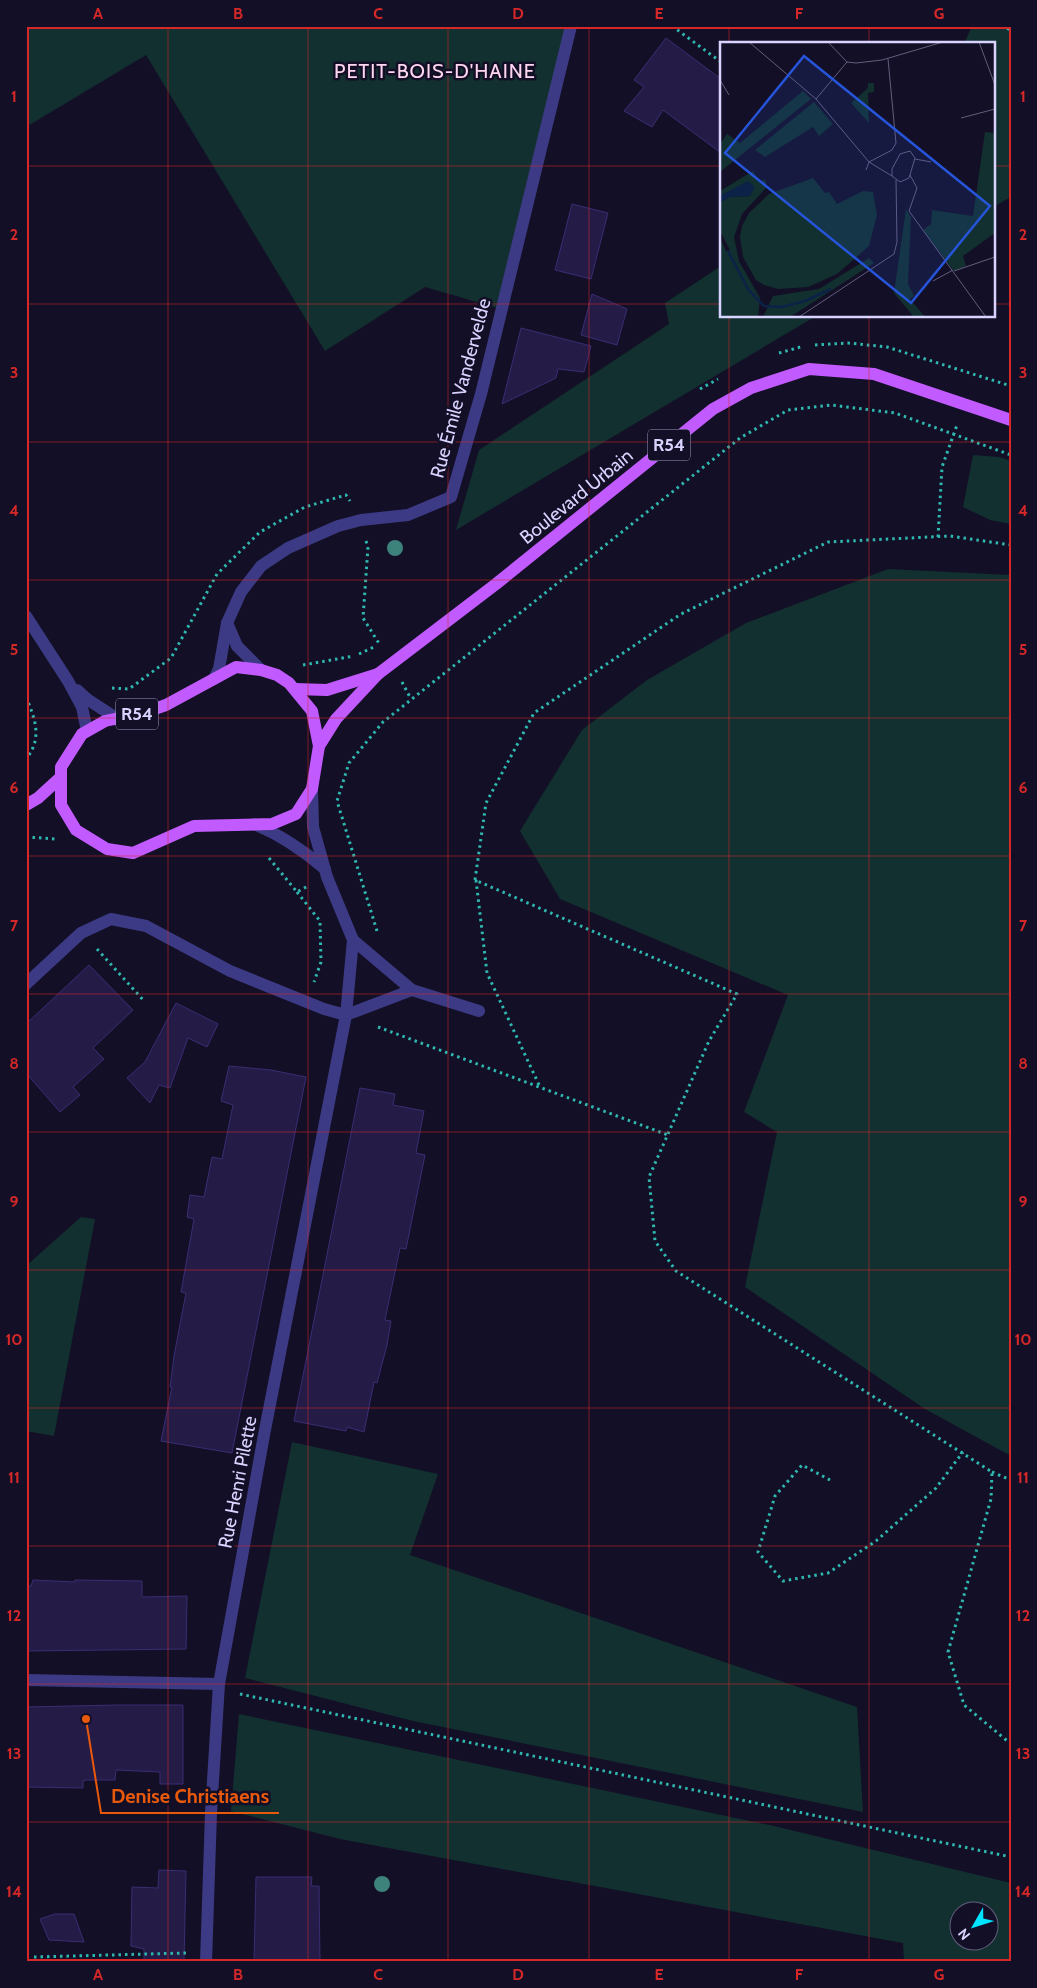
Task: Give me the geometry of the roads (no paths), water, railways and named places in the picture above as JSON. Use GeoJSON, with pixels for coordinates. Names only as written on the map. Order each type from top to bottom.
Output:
{"type":"FeatureCollection","features":[{"type":"Feature","properties":{"kind":"main road","name":"Boulevard Urbain"},"geometry":{"type":"LineString","coordinates":[[320,746],[336,719],[378,674],[504,578],[713,409],[751,388],[809,369],[874,374],[1011,420]]}},
{"type":"Feature","properties":{"kind":"main road","name":"R54"},"geometry":{"type":"LineString","coordinates":[[236,667],[261,670],[278,675],[295,689],[312,711],[320,746],[312,789],[296,814],[272,824],[194,826],[133,853],[107,849],[76,830],[61,806],[61,767],[82,734],[105,721],[166,705],[236,667]]}},
{"type":"Feature","properties":{"kind":"main road","name":"Boulevard Urbain"},"geometry":{"type":"LineString","coordinates":[[295,689],[327,690],[378,674]]}},
{"type":"Feature","properties":{"kind":"main road","name":"R54"},"geometry":{"type":"LineString","coordinates":[[26,805],[38,798],[61,777]]}},
{"type":"Feature","properties":{"kind":"street","name":"Rue Émile Vandervelde"},"geometry":{"type":"LineString","coordinates":[[214,679],[219,669],[227,623],[241,592],[261,566],[288,548],[338,526],[361,520],[408,515],[450,496],[480,394],[571,26]]}},
{"type":"Feature","properties":{"kind":"street"},"geometry":{"type":"LineString","coordinates":[[26,616],[68,681],[82,707],[87,731]]}},
{"type":"Feature","properties":{"kind":"street"},"geometry":{"type":"LineString","coordinates":[[227,623],[237,646],[261,670]]}},
{"type":"Feature","properties":{"kind":"street"},"geometry":{"type":"LineString","coordinates":[[68,681],[86,699],[116,718]]}},
{"type":"Feature","properties":{"kind":"street","name":"Rue Henri Pilette"},"geometry":{"type":"LineString","coordinates":[[206,1957],[219,1684],[262,1444],[346,1015],[353,940],[326,872],[313,827],[312,789]]}},
{"type":"Feature","properties":{"kind":"street","name":"Rue Henri Pilette"},"geometry":{"type":"LineString","coordinates":[[254,824],[277,833],[306,853],[326,872]]}},
{"type":"Feature","properties":{"kind":"street"},"geometry":{"type":"LineString","coordinates":[[26,984],[81,934],[111,919],[146,926],[230,971],[346,1015],[412,990]]}},
{"type":"Feature","properties":{"kind":"street"},"geometry":{"type":"LineString","coordinates":[[353,940],[412,990],[479,1011]]}},
{"type":"Feature","properties":{"kind":"street"},"geometry":{"type":"LineString","coordinates":[[26,1680],[219,1684]]}},
{"type":"Feature","properties":{"kind":"place","name":"Denise Christiaens"},"geometry":{"type":"Point","coordinates":[86,1719]}},
{"type":"Feature","properties":{"kind":"district","name":"PETIT-BOIS-D'HAINE"},"geometry":{"type":"Point","coordinates":[435,71]}}]}
